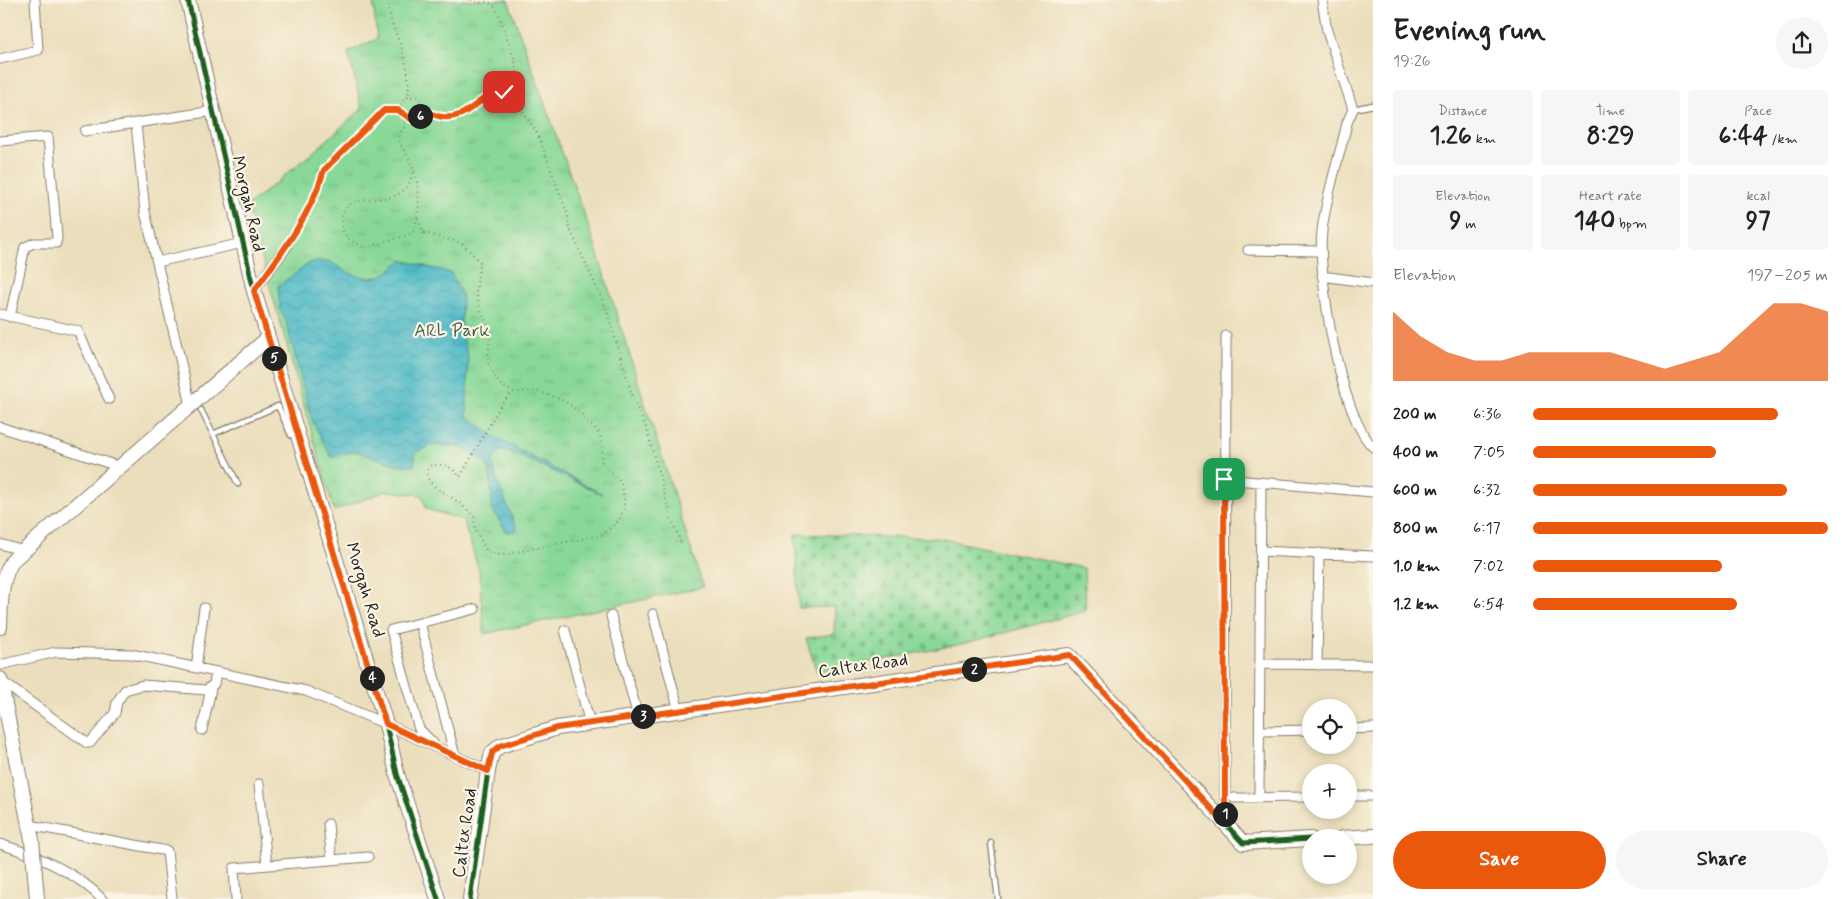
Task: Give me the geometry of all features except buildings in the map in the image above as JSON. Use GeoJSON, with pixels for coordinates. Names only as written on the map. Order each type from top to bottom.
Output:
{"type":"FeatureCollection","features":[{"type":"Feature","properties":{"kind":"street"},"geometry":{"type":"LineString","coordinates":[[0,59],[38,50],[35,0]]}},
{"type":"Feature","properties":{"kind":"street","name":"Morgah Road"},"geometry":{"type":"LineString","coordinates":[[188,0],[254,291],[386,724],[398,774],[438,899]]}},
{"type":"Feature","properties":{"kind":"street"},"geometry":{"type":"LineString","coordinates":[[1322,0],[1327,31],[1353,109],[1347,123],[1322,231],[1322,276],[1325,302],[1345,394],[1371,441]]}},
{"type":"Feature","properties":{"kind":"street"},"geometry":{"type":"LineString","coordinates":[[86,131],[213,111]]}},
{"type":"Feature","properties":{"kind":"street"},"geometry":{"type":"LineString","coordinates":[[136,124],[145,212],[196,408]]}},
{"type":"Feature","properties":{"kind":"street"},"geometry":{"type":"LineString","coordinates":[[0,141],[48,137],[57,237],[56,243],[34,243],[25,247],[10,317]]}},
{"type":"Feature","properties":{"kind":"street"},"geometry":{"type":"LineString","coordinates":[[157,262],[243,243]]}},
{"type":"Feature","properties":{"kind":"street"},"geometry":{"type":"LineString","coordinates":[[254,291],[287,246]]}},
{"type":"Feature","properties":{"kind":"street"},"geometry":{"type":"LineString","coordinates":[[1248,250],[1321,251]]}},
{"type":"Feature","properties":{"kind":"street"},"geometry":{"type":"LineString","coordinates":[[1322,276],[1373,283]]}},
{"type":"Feature","properties":{"kind":"street"},"geometry":{"type":"LineString","coordinates":[[0,314],[78,331],[109,399]]}},
{"type":"Feature","properties":{"kind":"street"},"geometry":{"type":"LineString","coordinates":[[1225,824],[1224,479],[1226,336]]}},
{"type":"Feature","properties":{"kind":"street"},"geometry":{"type":"LineString","coordinates":[[0,627],[2,581],[6,568],[24,550],[120,467],[196,408],[268,338]]}},
{"type":"Feature","properties":{"kind":"street"},"geometry":{"type":"LineString","coordinates":[[0,427],[120,467]]}},
{"type":"Feature","properties":{"kind":"street"},"geometry":{"type":"LineString","coordinates":[[1224,479],[1261,484],[1373,492]]}},
{"type":"Feature","properties":{"kind":"street"},"geometry":{"type":"LineString","coordinates":[[1259,798],[1261,484]]}},
{"type":"Feature","properties":{"kind":"street"},"geometry":{"type":"LineString","coordinates":[[0,544],[24,550]]}},
{"type":"Feature","properties":{"kind":"street"},"geometry":{"type":"LineString","coordinates":[[1261,551],[1373,556]]}},
{"type":"Feature","properties":{"kind":"street"},"geometry":{"type":"LineString","coordinates":[[1317,664],[1319,554]]}},
{"type":"Feature","properties":{"kind":"street"},"geometry":{"type":"LineString","coordinates":[[196,668],[204,608]]}},
{"type":"Feature","properties":{"kind":"street"},"geometry":{"type":"LineString","coordinates":[[438,748],[419,729],[391,630],[476,609]]}},
{"type":"Feature","properties":{"kind":"street"},"geometry":{"type":"LineString","coordinates":[[654,614],[680,711]]}},
{"type":"Feature","properties":{"kind":"street"},"geometry":{"type":"LineString","coordinates":[[611,616],[638,717]]}},
{"type":"Feature","properties":{"kind":"street"},"geometry":{"type":"LineString","coordinates":[[420,623],[455,756]]}},
{"type":"Feature","properties":{"kind":"street"},"geometry":{"type":"LineString","coordinates":[[565,630],[590,724]]}},
{"type":"Feature","properties":{"kind":"street"},"geometry":{"type":"LineString","coordinates":[[0,665],[56,652],[131,654],[306,691],[386,724],[488,771]]}},
{"type":"Feature","properties":{"kind":"street","name":"Caltex Road"},"geometry":{"type":"LineString","coordinates":[[470,899],[488,771],[492,753],[500,746],[557,728],[1070,655],[1243,843],[1302,840]]}},
{"type":"Feature","properties":{"kind":"street"},"geometry":{"type":"LineString","coordinates":[[1261,664],[1373,666]]}},
{"type":"Feature","properties":{"kind":"street"},"geometry":{"type":"LineString","coordinates":[[202,730],[216,672]]}},
{"type":"Feature","properties":{"kind":"street"},"geometry":{"type":"LineString","coordinates":[[0,680],[87,743],[90,743],[115,713],[117,702],[125,690],[142,685],[211,689]]}},
{"type":"Feature","properties":{"kind":"street"},"geometry":{"type":"LineString","coordinates":[[0,680],[32,840],[37,899]]}},
{"type":"Feature","properties":{"kind":"street"},"geometry":{"type":"LineString","coordinates":[[1357,729],[1373,728]]}},
{"type":"Feature","properties":{"kind":"street"},"geometry":{"type":"LineString","coordinates":[[1260,731],[1302,730]]}},
{"type":"Feature","properties":{"kind":"street"},"geometry":{"type":"LineString","coordinates":[[259,784],[267,865]]}},
{"type":"Feature","properties":{"kind":"street"},"geometry":{"type":"LineString","coordinates":[[1357,796],[1373,796]]}},
{"type":"Feature","properties":{"kind":"street"},"geometry":{"type":"LineString","coordinates":[[1234,798],[1302,797]]}},
{"type":"Feature","properties":{"kind":"street"},"geometry":{"type":"LineString","coordinates":[[328,824],[332,860]]}},
{"type":"Feature","properties":{"kind":"street"},"geometry":{"type":"LineString","coordinates":[[29,825],[167,851],[172,899]]}},
{"type":"Feature","properties":{"kind":"street"},"geometry":{"type":"LineString","coordinates":[[1357,837],[1373,836]]}},
{"type":"Feature","properties":{"kind":"street"},"geometry":{"type":"LineString","coordinates":[[0,844],[70,874],[90,887],[102,899]]}},
{"type":"Feature","properties":{"kind":"street"},"geometry":{"type":"LineString","coordinates":[[236,899],[234,868],[368,857]]}},
{"type":"Feature","properties":{"kind":"lane"},"geometry":{"type":"LineString","coordinates":[[1353,109],[1373,105]]}},
{"type":"Feature","properties":{"kind":"lane"},"geometry":{"type":"LineString","coordinates":[[214,434],[278,406],[308,468]]}},
{"type":"Feature","properties":{"kind":"lane"},"geometry":{"type":"LineString","coordinates":[[196,408],[214,434],[238,484]]}},
{"type":"Feature","properties":{"kind":"lane"},"geometry":{"type":"LineString","coordinates":[[991,843],[998,899]]}},
{"type":"Feature","properties":{"kind":"path"},"geometry":{"type":"LineString","coordinates":[[388,0],[389,18],[402,50],[408,97]]}},
{"type":"Feature","properties":{"kind":"path"},"geometry":{"type":"LineString","coordinates":[[471,0],[477,3],[487,2],[494,5],[501,20],[515,61],[523,111],[538,135],[568,214],[569,227],[606,308],[633,398],[647,430],[671,518],[681,543]]}},
{"type":"Feature","properties":{"kind":"path"},"geometry":{"type":"LineString","coordinates":[[424,111],[444,118],[454,117],[466,113],[472,106],[493,92],[511,93],[520,100]]}},
{"type":"Feature","properties":{"kind":"path"},"geometry":{"type":"LineString","coordinates":[[287,246],[321,183],[324,170],[384,110],[397,110],[411,119],[418,117],[424,111],[424,104],[417,97],[408,97],[397,110]]}},
{"type":"Feature","properties":{"kind":"path"},"geometry":{"type":"LineString","coordinates":[[404,114],[405,126],[400,133],[399,140],[413,170],[420,205],[418,219],[412,233],[365,248],[351,242],[342,230],[342,216],[348,205],[360,199],[388,199],[399,194],[410,183],[413,170]]}},
{"type":"Feature","properties":{"kind":"path"},"geometry":{"type":"LineString","coordinates":[[418,219],[424,233],[462,244],[480,262],[476,291],[480,309],[490,329],[488,363],[499,384],[513,392],[537,391],[565,401],[582,414],[585,422],[595,427],[602,436],[602,462],[621,483],[624,509],[619,520],[603,535],[501,555],[487,552],[475,528],[474,516],[447,494],[436,489],[427,479],[426,473],[429,466],[447,465],[460,477],[496,413],[506,397],[513,392]]}},
{"type":"Feature","properties":{"kind":"green space","name":"ARL Park"},"geometry":{"type":"Polygon","coordinates":[[[373,0],[508,0],[593,239],[703,587],[484,634],[479,570],[463,520],[426,509],[422,495],[386,491],[334,511],[247,206],[310,155],[362,109],[348,52],[377,39],[373,0]]]}},
{"type":"Feature","properties":{"kind":"green space"},"geometry":{"type":"Polygon","coordinates":[[[795,534],[938,538],[1084,568],[1086,611],[966,643],[817,673],[806,638],[834,634],[835,607],[799,608],[795,534]]]}},
{"type":"Feature","properties":{"kind":"water"},"geometry":{"type":"Polygon","coordinates":[[[402,260],[451,273],[462,295],[461,330],[468,356],[467,416],[495,437],[602,494],[518,455],[500,450],[492,462],[498,483],[517,529],[507,533],[492,509],[490,471],[482,458],[460,447],[435,445],[416,452],[414,466],[394,464],[356,451],[331,457],[312,420],[286,322],[280,309],[278,286],[311,262],[331,261],[348,272],[370,278],[383,275],[402,260]]]}},
{"type":"Feature","properties":{"kind":"cycle path"},"geometry":{"type":"LineString","coordinates":[[188,0],[254,291],[386,724],[397,774],[438,899]]}},
{"type":"Feature","properties":{"kind":"cycle path"},"geometry":{"type":"LineString","coordinates":[[470,899],[488,771],[492,753],[500,746],[557,728],[1069,655],[1243,843],[1302,840]]}},
{"type":"Feature","properties":{"kind":"route"},"geometry":{"type":"LineString","coordinates":[[504,92],[493,92],[472,106],[466,113],[454,117],[444,118],[424,111],[418,117],[411,119],[398,110],[391,108],[384,110],[324,170],[321,183],[287,246],[254,291],[386,724],[488,771],[492,753],[500,746],[557,728],[1070,655],[1225,824],[1224,479]]}}]}
